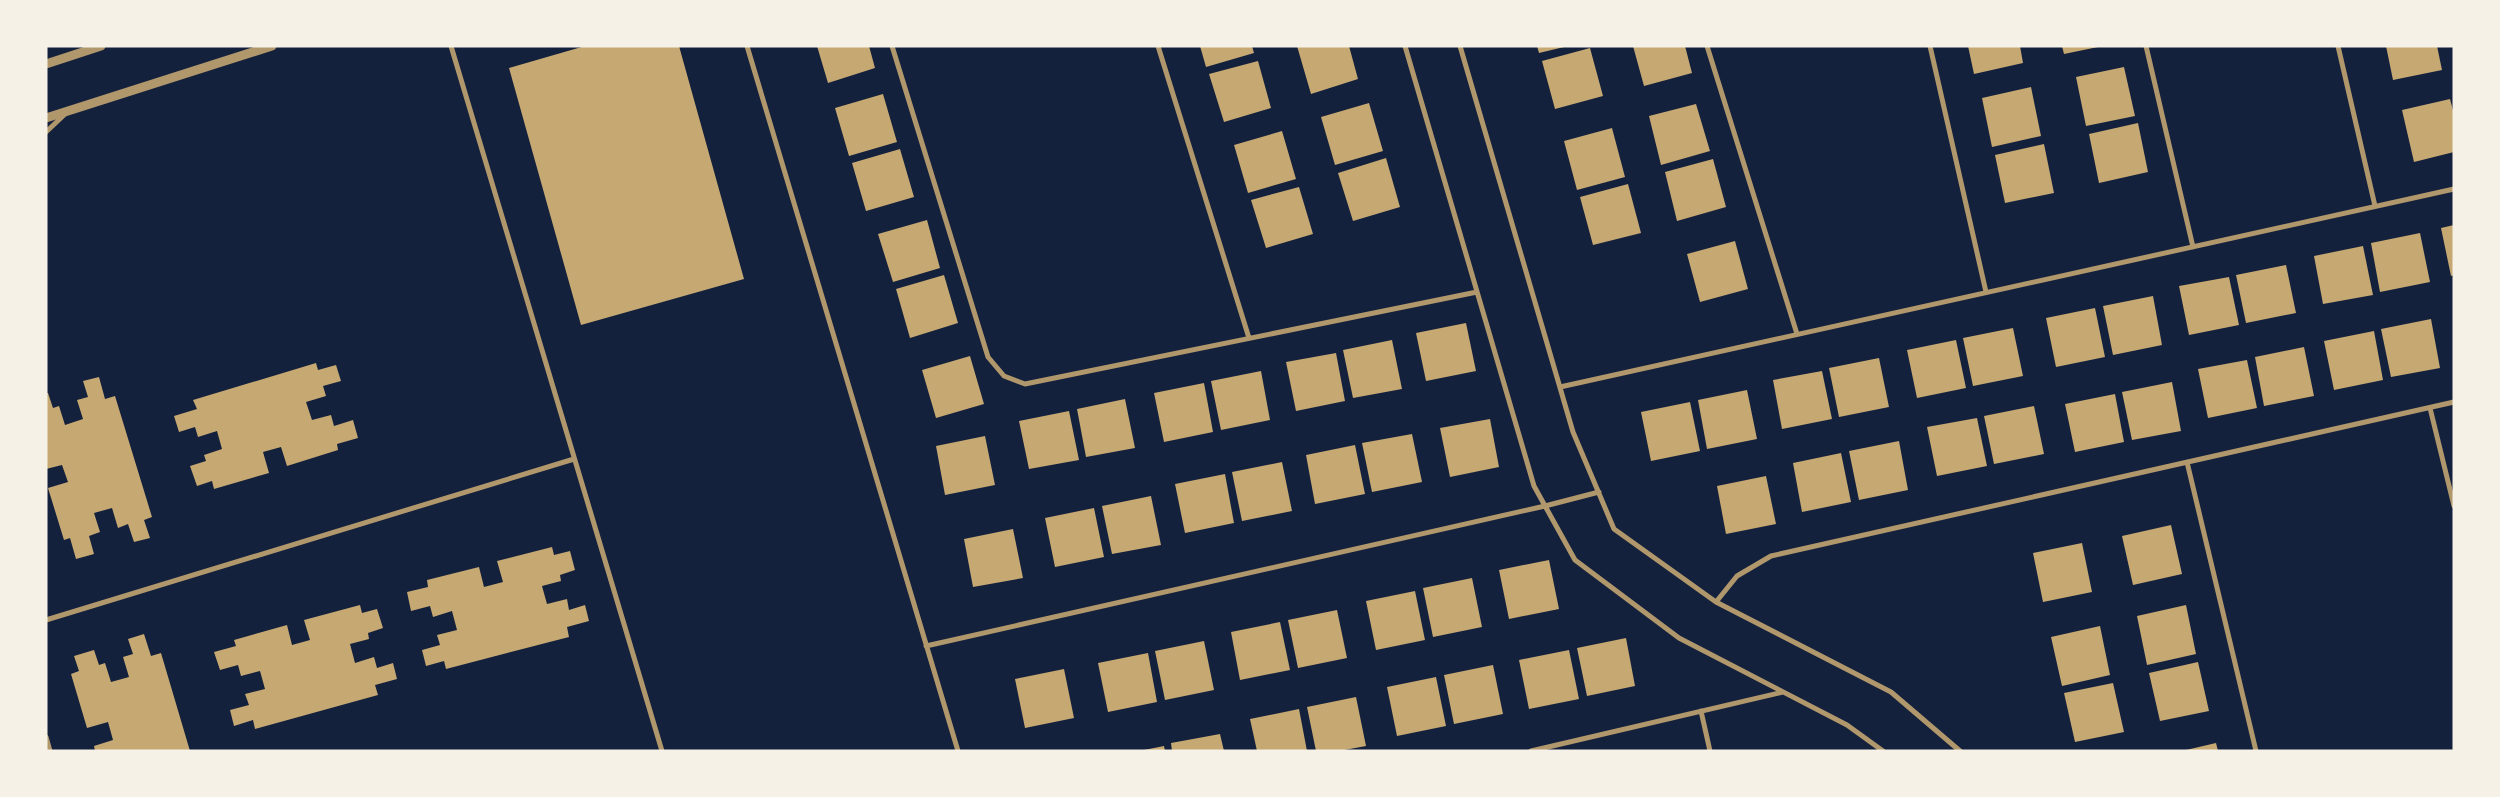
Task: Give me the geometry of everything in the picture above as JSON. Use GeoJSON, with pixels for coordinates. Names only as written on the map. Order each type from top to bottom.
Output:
{"type":"FeatureCollection","features":[{"type":"Feature","properties":{"kind":"street"},"geometry":{"type":"LineString","coordinates":[[46,64],[101,46]]}},
{"type":"Feature","properties":{"kind":"street"},"geometry":{"type":"LineString","coordinates":[[46,118],[272,46]]}},
{"type":"Feature","properties":{"kind":"street"},"geometry":{"type":"LineString","coordinates":[[451,46],[662,751]]}},
{"type":"Feature","properties":{"kind":"street"},"geometry":{"type":"LineString","coordinates":[[747,46],[958,751]]}},
{"type":"Feature","properties":{"kind":"street"},"geometry":{"type":"LineString","coordinates":[[892,46],[988,357],[1004,376],[1025,384],[1477,292]]}},
{"type":"Feature","properties":{"kind":"street"},"geometry":{"type":"LineString","coordinates":[[1158,46],[1249,338]]}},
{"type":"Feature","properties":{"kind":"street"},"geometry":{"type":"LineString","coordinates":[[1406,46],[1534,486],[1575,560],[1679,638],[1847,725],[1883,751]]}},
{"type":"Feature","properties":{"kind":"street"},"geometry":{"type":"LineString","coordinates":[[1460,46],[1573,432],[1614,529],[1716,602],[1891,692],[1960,751]]}},
{"type":"Feature","properties":{"kind":"street"},"geometry":{"type":"LineString","coordinates":[[1707,46],[1797,334]]}},
{"type":"Feature","properties":{"kind":"street"},"geometry":{"type":"LineString","coordinates":[[1930,46],[1986,292]]}},
{"type":"Feature","properties":{"kind":"street"},"geometry":{"type":"LineString","coordinates":[[2146,46],[2193,247]]}},
{"type":"Feature","properties":{"kind":"street"},"geometry":{"type":"LineString","coordinates":[[2338,46],[2375,206]]}},
{"type":"Feature","properties":{"kind":"street"},"geometry":{"type":"LineString","coordinates":[[46,132],[67,111]]}},
{"type":"Feature","properties":{"kind":"street"},"geometry":{"type":"LineString","coordinates":[[1560,387],[2454,189]]}},
{"type":"Feature","properties":{"kind":"street"},"geometry":{"type":"LineString","coordinates":[[1716,602],[1738,576],[1771,556],[2454,402]]}},
{"type":"Feature","properties":{"kind":"street"},"geometry":{"type":"LineString","coordinates":[[2430,408],[2454,506]]}},
{"type":"Feature","properties":{"kind":"street"},"geometry":{"type":"LineString","coordinates":[[46,620],[574,459]]}},
{"type":"Feature","properties":{"kind":"street"},"geometry":{"type":"LineString","coordinates":[[2187,462],[2256,751]]}},
{"type":"Feature","properties":{"kind":"street"},"geometry":{"type":"LineString","coordinates":[[926,646],[1545,506],[1599,492]]}},
{"type":"Feature","properties":{"kind":"street"},"geometry":{"type":"LineString","coordinates":[[1531,751],[1784,692]]}},
{"type":"Feature","properties":{"kind":"street"},"geometry":{"type":"LineString","coordinates":[[1701,711],[1710,751]]}},
{"type":"Feature","properties":{"kind":"street"},"geometry":{"type":"LineString","coordinates":[[46,737],[50,751]]}},
{"type":"Feature","properties":{"kind":"building"},"geometry":{"type":"Polygon","coordinates":[[[585,46],[679,46],[744,279],[581,325],[509,68],[585,46]]]}},
{"type":"Feature","properties":{"kind":"building"},"geometry":{"type":"Polygon","coordinates":[[[817,46],[869,46],[875,68],[828,83],[817,46]]]}},
{"type":"Feature","properties":{"kind":"building"},"geometry":{"type":"Polygon","coordinates":[[[1200,46],[1252,46],[1254,53],[1206,67],[1200,46]]]}},
{"type":"Feature","properties":{"kind":"building"},"geometry":{"type":"Polygon","coordinates":[[[1297,46],[1349,46],[1358,79],[1311,94],[1297,46]]]}},
{"type":"Feature","properties":{"kind":"building"},"geometry":{"type":"Polygon","coordinates":[[[1537,46],[1564,46],[1564,47],[1539,53],[1537,46]]]}},
{"type":"Feature","properties":{"kind":"building"},"geometry":{"type":"Polygon","coordinates":[[[1633,46],[1685,46],[1692,73],[1644,86],[1633,46]]]}},
{"type":"Feature","properties":{"kind":"building"},"geometry":{"type":"Polygon","coordinates":[[[1968,46],[2020,46],[2023,63],[1974,74],[1968,46]]]}},
{"type":"Feature","properties":{"kind":"building"},"geometry":{"type":"Polygon","coordinates":[[[2062,46],[2098,46],[2098,47],[2064,54],[2062,46]]]}},
{"type":"Feature","properties":{"kind":"building"},"geometry":{"type":"Polygon","coordinates":[[[2386,46],[2437,46],[2442,70],[2393,80],[2386,46]]]}},
{"type":"Feature","properties":{"kind":"building"},"geometry":{"type":"Polygon","coordinates":[[[1590,48],[1603,96],[1555,109],[1542,61],[1590,48]]]}},
{"type":"Feature","properties":{"kind":"building"},"geometry":{"type":"Polygon","coordinates":[[[1258,61],[1271,108],[1224,122],[1209,74],[1258,61]]]}},
{"type":"Feature","properties":{"kind":"building"},"geometry":{"type":"Polygon","coordinates":[[[2124,67],[2135,116],[2086,126],[2076,77],[2124,67]]]}},
{"type":"Feature","properties":{"kind":"building"},"geometry":{"type":"Polygon","coordinates":[[[2031,87],[2041,136],[1992,147],[1982,98],[2031,87]]]}},
{"type":"Feature","properties":{"kind":"building"},"geometry":{"type":"Polygon","coordinates":[[[883,94],[897,142],[849,156],[835,108],[883,94]]]}},
{"type":"Feature","properties":{"kind":"building"},"geometry":{"type":"Polygon","coordinates":[[[2450,99],[2454,114],[2454,152],[2414,162],[2402,110],[2450,99]]]}},
{"type":"Feature","properties":{"kind":"building"},"geometry":{"type":"Polygon","coordinates":[[[1369,103],[1383,151],[1335,165],[1321,117],[1369,103]]]}},
{"type":"Feature","properties":{"kind":"building"},"geometry":{"type":"Polygon","coordinates":[[[1696,104],[1710,151],[1661,165],[1649,116],[1696,104]]]}},
{"type":"Feature","properties":{"kind":"building"},"geometry":{"type":"Polygon","coordinates":[[[2138,123],[2148,172],[2099,183],[2089,134],[2138,123]]]}},
{"type":"Feature","properties":{"kind":"building"},"geometry":{"type":"Polygon","coordinates":[[[1612,128],[1625,177],[1577,190],[1564,141],[1612,128]]]}},
{"type":"Feature","properties":{"kind":"building"},"geometry":{"type":"Polygon","coordinates":[[[1282,131],[1296,179],[1248,193],[1234,145],[1282,131]]]}},
{"type":"Feature","properties":{"kind":"building"},"geometry":{"type":"Polygon","coordinates":[[[2044,144],[2054,193],[2005,203],[1995,155],[2044,144]]]}},
{"type":"Feature","properties":{"kind":"building"},"geometry":{"type":"Polygon","coordinates":[[[900,149],[914,197],[866,211],[852,163],[900,149]]]}},
{"type":"Feature","properties":{"kind":"building"},"geometry":{"type":"Polygon","coordinates":[[[1386,158],[1400,207],[1353,221],[1338,173],[1386,158]]]}},
{"type":"Feature","properties":{"kind":"building"},"geometry":{"type":"Polygon","coordinates":[[[1713,159],[1726,207],[1677,221],[1665,172],[1713,159]]]}},
{"type":"Feature","properties":{"kind":"building"},"geometry":{"type":"Polygon","coordinates":[[[1628,184],[1641,233],[1593,245],[1580,197],[1628,184]]]}},
{"type":"Feature","properties":{"kind":"building"},"geometry":{"type":"Polygon","coordinates":[[[1299,187],[1313,234],[1266,248],[1251,200],[1299,187]]]}},
{"type":"Feature","properties":{"kind":"building"},"geometry":{"type":"Polygon","coordinates":[[[927,220],[940,268],[893,282],[878,234],[927,220]]]}},
{"type":"Feature","properties":{"kind":"building"},"geometry":{"type":"Polygon","coordinates":[[[2454,225],[2454,275],[2451,276],[2441,228],[2454,225]]]}},
{"type":"Feature","properties":{"kind":"building"},"geometry":{"type":"Polygon","coordinates":[[[2420,233],[2430,282],[2380,292],[2371,243],[2420,233]]]}},
{"type":"Feature","properties":{"kind":"building"},"geometry":{"type":"Polygon","coordinates":[[[1735,241],[1748,289],[1700,302],[1687,254],[1735,241]]]}},
{"type":"Feature","properties":{"kind":"building"},"geometry":{"type":"Polygon","coordinates":[[[2363,246],[2373,295],[2323,304],[2314,256],[2363,246]]]}},
{"type":"Feature","properties":{"kind":"building"},"geometry":{"type":"Polygon","coordinates":[[[2286,265],[2296,313],[2246,323],[2236,275],[2286,265]]]}},
{"type":"Feature","properties":{"kind":"building"},"geometry":{"type":"Polygon","coordinates":[[[944,275],[958,323],[910,338],[896,289],[944,275]]]}},
{"type":"Feature","properties":{"kind":"building"},"geometry":{"type":"Polygon","coordinates":[[[2229,277],[2239,325],[2189,335],[2179,286],[2229,277]]]}},
{"type":"Feature","properties":{"kind":"building"},"geometry":{"type":"Polygon","coordinates":[[[2153,296],[2162,345],[2113,355],[2103,306],[2153,296]]]}},
{"type":"Feature","properties":{"kind":"building"},"geometry":{"type":"Polygon","coordinates":[[[2095,308],[2105,357],[2056,367],[2046,318],[2095,308]]]}},
{"type":"Feature","properties":{"kind":"building"},"geometry":{"type":"Polygon","coordinates":[[[2431,319],[2440,368],[2391,377],[2381,329],[2431,319]]]}},
{"type":"Feature","properties":{"kind":"building"},"geometry":{"type":"Polygon","coordinates":[[[1466,323],[1476,371],[1426,381],[1416,333],[1466,323]]]}},
{"type":"Feature","properties":{"kind":"building"},"geometry":{"type":"Polygon","coordinates":[[[2013,328],[2023,376],[1973,386],[1963,338],[2013,328]]]}},
{"type":"Feature","properties":{"kind":"building"},"geometry":{"type":"Polygon","coordinates":[[[2374,331],[2383,380],[2334,390],[2324,341],[2374,331]]]}},
{"type":"Feature","properties":{"kind":"building"},"geometry":{"type":"Polygon","coordinates":[[[1392,340],[1402,389],[1353,398],[1343,350],[1392,340]]]}},
{"type":"Feature","properties":{"kind":"building"},"geometry":{"type":"Polygon","coordinates":[[[1956,340],[1966,388],[1917,398],[1907,350],[1956,340]]]}},
{"type":"Feature","properties":{"kind":"building"},"geometry":{"type":"Polygon","coordinates":[[[2304,347],[2314,396],[2264,406],[2255,357],[2304,347]]]}},
{"type":"Feature","properties":{"kind":"building"},"geometry":{"type":"Polygon","coordinates":[[[1336,353],[1345,401],[1296,411],[1286,362],[1336,353]]]}},
{"type":"Feature","properties":{"kind":"building"},"geometry":{"type":"Polygon","coordinates":[[[970,356],[984,404],[936,418],[922,370],[970,356]]]}},
{"type":"Feature","properties":{"kind":"building"},"geometry":{"type":"Polygon","coordinates":[[[1879,358],[1889,407],[1839,417],[1829,368],[1879,358]]]}},
{"type":"Feature","properties":{"kind":"building"},"geometry":{"type":"Polygon","coordinates":[[[2247,360],[2257,408],[2208,418],[2198,369],[2247,360]]]}},
{"type":"Feature","properties":{"kind":"building"},"geometry":{"type":"Polygon","coordinates":[[[316,363],[318,370],[336,365],[341,381],[323,386],[326,396],[306,402],[312,420],[331,415],[334,426],[353,420],[358,438],[337,444],[338,450],[287,466],[281,447],[263,452],[269,473],[214,489],[212,481],[197,486],[190,466],[206,461],[204,455],[222,449],[217,431],[198,437],[195,427],[179,432],[174,416],[197,409],[193,400],[316,363]]]}},
{"type":"Feature","properties":{"kind":"building"},"geometry":{"type":"Polygon","coordinates":[[[1261,371],[1270,420],[1221,430],[1211,381],[1261,371]]]}},
{"type":"Feature","properties":{"kind":"building"},"geometry":{"type":"Polygon","coordinates":[[[1822,371],[1832,419],[1782,429],[1773,380],[1822,371]]]}},
{"type":"Feature","properties":{"kind":"building"},"geometry":{"type":"Polygon","coordinates":[[[99,377],[105,399],[115,396],[152,517],[144,520],[150,538],[134,542],[128,524],[118,528],[112,508],[94,513],[100,532],[89,536],[94,554],[76,559],[70,538],[64,540],[48,488],[68,482],[62,465],[46,469],[46,393],[48,393],[53,408],[59,406],[65,425],[83,419],[77,400],[88,397],[83,381],[99,377]]]}},
{"type":"Feature","properties":{"kind":"building"},"geometry":{"type":"Polygon","coordinates":[[[2172,382],[2181,431],[2132,440],[2122,392],[2172,382]]]}},
{"type":"Feature","properties":{"kind":"building"},"geometry":{"type":"Polygon","coordinates":[[[1204,383],[1213,432],[1164,442],[1154,393],[1204,383]]]}},
{"type":"Feature","properties":{"kind":"building"},"geometry":{"type":"Polygon","coordinates":[[[1747,390],[1757,439],[1707,449],[1698,400],[1747,390]]]}},
{"type":"Feature","properties":{"kind":"building"},"geometry":{"type":"Polygon","coordinates":[[[2115,394],[2124,442],[2075,452],[2065,404],[2115,394]]]}},
{"type":"Feature","properties":{"kind":"building"},"geometry":{"type":"Polygon","coordinates":[[[1125,399],[1135,448],[1086,457],[1077,409],[1125,399]]]}},
{"type":"Feature","properties":{"kind":"building"},"geometry":{"type":"Polygon","coordinates":[[[1690,402],[1700,451],[1651,461],[1641,412],[1690,402]]]}},
{"type":"Feature","properties":{"kind":"building"},"geometry":{"type":"Polygon","coordinates":[[[2034,406],[2044,454],[1994,464],[1984,416],[2034,406]]]}},
{"type":"Feature","properties":{"kind":"building"},"geometry":{"type":"Polygon","coordinates":[[[1069,411],[1079,460],[1029,469],[1019,421],[1069,411]]]}},
{"type":"Feature","properties":{"kind":"building"},"geometry":{"type":"Polygon","coordinates":[[[1977,418],[1987,466],[1937,476],[1927,427],[1977,418]]]}},
{"type":"Feature","properties":{"kind":"building"},"geometry":{"type":"Polygon","coordinates":[[[1490,419],[1499,467],[1450,477],[1440,428],[1490,419]]]}},
{"type":"Feature","properties":{"kind":"building"},"geometry":{"type":"Polygon","coordinates":[[[1412,434],[1422,482],[1372,492],[1362,443],[1412,434]]]}},
{"type":"Feature","properties":{"kind":"building"},"geometry":{"type":"Polygon","coordinates":[[[985,436],[995,485],[945,495],[936,446],[985,436]]]}},
{"type":"Feature","properties":{"kind":"building"},"geometry":{"type":"Polygon","coordinates":[[[1899,441],[1908,490],[1859,500],[1849,451],[1899,441]]]}},
{"type":"Feature","properties":{"kind":"building"},"geometry":{"type":"Polygon","coordinates":[[[1355,445],[1365,494],[1315,504],[1306,455],[1355,445]]]}},
{"type":"Feature","properties":{"kind":"building"},"geometry":{"type":"Polygon","coordinates":[[[1841,453],[1851,502],[1802,512],[1793,463],[1841,453]]]}},
{"type":"Feature","properties":{"kind":"building"},"geometry":{"type":"Polygon","coordinates":[[[1282,462],[1292,511],[1242,521],[1232,472],[1282,462]]]}},
{"type":"Feature","properties":{"kind":"building"},"geometry":{"type":"Polygon","coordinates":[[[1225,474],[1234,523],[1185,533],[1175,484],[1225,474]]]}},
{"type":"Feature","properties":{"kind":"building"},"geometry":{"type":"Polygon","coordinates":[[[1766,476],[1776,524],[1726,534],[1717,486],[1766,476]]]}},
{"type":"Feature","properties":{"kind":"building"},"geometry":{"type":"Polygon","coordinates":[[[1151,496],[1161,545],[1112,554],[1102,506],[1151,496]]]}},
{"type":"Feature","properties":{"kind":"building"},"geometry":{"type":"Polygon","coordinates":[[[1094,508],[1104,557],[1055,567],[1045,518],[1094,508]]]}},
{"type":"Feature","properties":{"kind":"building"},"geometry":{"type":"Polygon","coordinates":[[[2171,525],[2182,574],[2133,585],[2122,536],[2171,525]]]}},
{"type":"Feature","properties":{"kind":"building"},"geometry":{"type":"Polygon","coordinates":[[[1013,529],[1023,578],[973,587],[964,539],[1013,529]]]}},
{"type":"Feature","properties":{"kind":"building"},"geometry":{"type":"Polygon","coordinates":[[[2082,543],[2092,592],[2043,602],[2033,553],[2082,543]]]}},
{"type":"Feature","properties":{"kind":"building"},"geometry":{"type":"Polygon","coordinates":[[[552,547],[554,555],[570,551],[575,570],[560,575],[561,581],[542,586],[547,604],[567,599],[569,610],[585,605],[589,621],[567,627],[569,637],[446,669],[444,661],[426,666],[422,650],[440,645],[437,635],[457,630],[452,611],[433,617],[430,606],[411,611],[407,592],[428,587],[427,580],[479,567],[484,587],[503,582],[497,561],[552,547]]]}},
{"type":"Feature","properties":{"kind":"building"},"geometry":{"type":"Polygon","coordinates":[[[1549,560],[1559,609],[1509,619],[1499,570],[1549,560]]]}},
{"type":"Feature","properties":{"kind":"building"},"geometry":{"type":"Polygon","coordinates":[[[1472,578],[1482,627],[1433,637],[1423,588],[1472,578]]]}},
{"type":"Feature","properties":{"kind":"building"},"geometry":{"type":"Polygon","coordinates":[[[1415,591],[1425,640],[1376,650],[1366,601],[1415,591]]]}},
{"type":"Feature","properties":{"kind":"building"},"geometry":{"type":"Polygon","coordinates":[[[360,605],[362,613],[377,609],[383,628],[368,633],[369,639],[350,644],[355,663],[374,657],[377,668],[393,663],[397,679],[375,685],[378,695],[255,729],[253,720],[234,726],[230,710],[249,705],[245,694],[265,689],[260,671],[241,676],[238,665],[220,670],[214,652],[236,646],[234,640],[287,625],[292,645],[310,640],[304,620],[360,605]]]}},
{"type":"Feature","properties":{"kind":"building"},"geometry":{"type":"Polygon","coordinates":[[[2186,605],[2196,654],[2147,665],[2137,616],[2186,605]]]}},
{"type":"Feature","properties":{"kind":"building"},"geometry":{"type":"Polygon","coordinates":[[[1337,610],[1347,658],[1298,668],[1288,620],[1337,610]]]}},
{"type":"Feature","properties":{"kind":"building"},"geometry":{"type":"Polygon","coordinates":[[[1280,622],[1290,670],[1240,680],[1231,632],[1280,622]]]}},
{"type":"Feature","properties":{"kind":"building"},"geometry":{"type":"Polygon","coordinates":[[[2100,626],[2110,675],[2062,686],[2051,637],[2100,626]]]}},
{"type":"Feature","properties":{"kind":"building"},"geometry":{"type":"Polygon","coordinates":[[[144,634],[151,656],[161,653],[190,751],[95,751],[94,746],[113,740],[108,722],[87,728],[71,674],[79,671],[74,656],[94,650],[99,665],[105,663],[111,682],[129,677],[123,657],[133,654],[128,639],[144,634]]]}},
{"type":"Feature","properties":{"kind":"building"},"geometry":{"type":"Polygon","coordinates":[[[1626,638],[1635,686],[1587,696],[1577,648],[1626,638]]]}},
{"type":"Feature","properties":{"kind":"building"},"geometry":{"type":"Polygon","coordinates":[[[1204,641],[1214,690],[1165,700],[1155,651],[1204,641]]]}},
{"type":"Feature","properties":{"kind":"building"},"geometry":{"type":"Polygon","coordinates":[[[1569,650],[1579,699],[1529,709],[1519,660],[1569,650]]]}},
{"type":"Feature","properties":{"kind":"building"},"geometry":{"type":"Polygon","coordinates":[[[1148,653],[1157,702],[1108,712],[1098,663],[1148,653]]]}},
{"type":"Feature","properties":{"kind":"building"},"geometry":{"type":"Polygon","coordinates":[[[2198,662],[2209,711],[2160,721],[2149,673],[2198,662]]]}},
{"type":"Feature","properties":{"kind":"building"},"geometry":{"type":"Polygon","coordinates":[[[1493,665],[1503,714],[1454,724],[1444,675],[1493,665]]]}},
{"type":"Feature","properties":{"kind":"building"},"geometry":{"type":"Polygon","coordinates":[[[1064,669],[1074,718],[1025,728],[1015,679],[1064,669]]]}},
{"type":"Feature","properties":{"kind":"building"},"geometry":{"type":"Polygon","coordinates":[[[1436,677],[1446,726],[1397,736],[1387,687],[1436,677]]]}},
{"type":"Feature","properties":{"kind":"building"},"geometry":{"type":"Polygon","coordinates":[[[2113,683],[2124,732],[2075,742],[2064,693],[2113,683]]]}},
{"type":"Feature","properties":{"kind":"building"},"geometry":{"type":"Polygon","coordinates":[[[1356,697],[1366,746],[1339,751],[1316,751],[1307,707],[1356,697]]]}},
{"type":"Feature","properties":{"kind":"building"},"geometry":{"type":"Polygon","coordinates":[[[1299,709],[1307,751],[1257,751],[1250,719],[1299,709]]]}},
{"type":"Feature","properties":{"kind":"building"},"geometry":{"type":"Polygon","coordinates":[[[1220,734],[1224,751],[1172,751],[1171,743],[1220,734]]]}},
{"type":"Feature","properties":{"kind":"building"},"geometry":{"type":"Polygon","coordinates":[[[2216,743],[2218,751],[2186,751],[2186,750],[2216,743]]]}},
{"type":"Feature","properties":{"kind":"building"},"geometry":{"type":"Polygon","coordinates":[[[1164,746],[1165,751],[1144,751],[1144,750],[1164,746]]]}}]}
